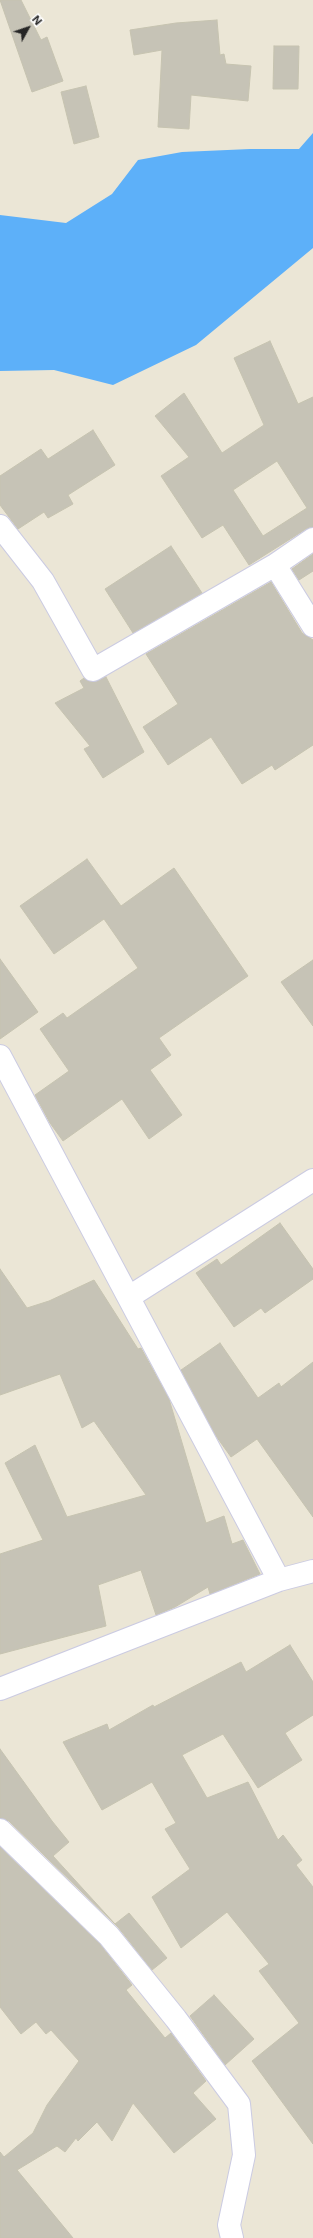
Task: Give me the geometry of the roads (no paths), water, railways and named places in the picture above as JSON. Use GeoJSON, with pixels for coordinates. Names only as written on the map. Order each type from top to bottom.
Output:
{"type":"FeatureCollection","features":[{"type":"Feature","properties":{"kind":"street"},"geometry":{"type":"LineString","coordinates":[[0,526],[43,581],[93,670],[275,565],[313,539]]}},
{"type":"Feature","properties":{"kind":"street"},"geometry":{"type":"LineString","coordinates":[[275,565],[313,626]]}},
{"type":"Feature","properties":{"kind":"street"},"geometry":{"type":"LineString","coordinates":[[0,1056],[279,1580]]}},
{"type":"Feature","properties":{"kind":"street"},"geometry":{"type":"LineString","coordinates":[[129,1298],[313,1180]]}},
{"type":"Feature","properties":{"kind":"street"},"geometry":{"type":"LineString","coordinates":[[0,1689],[279,1580],[313,1571]]}},
{"type":"Feature","properties":{"kind":"street"},"geometry":{"type":"LineString","coordinates":[[0,1830],[109,1936],[176,2019],[239,2104],[244,2155],[229,2225],[232,2238]]}},
{"type":"Feature","properties":{"kind":"water"},"geometry":{"type":"Polygon","coordinates":[[[313,133],[313,248],[196,345],[113,385],[54,370],[0,371],[0,215],[66,223],[112,194],[138,160],[182,152],[250,149],[299,149],[313,133]]]}}]}
